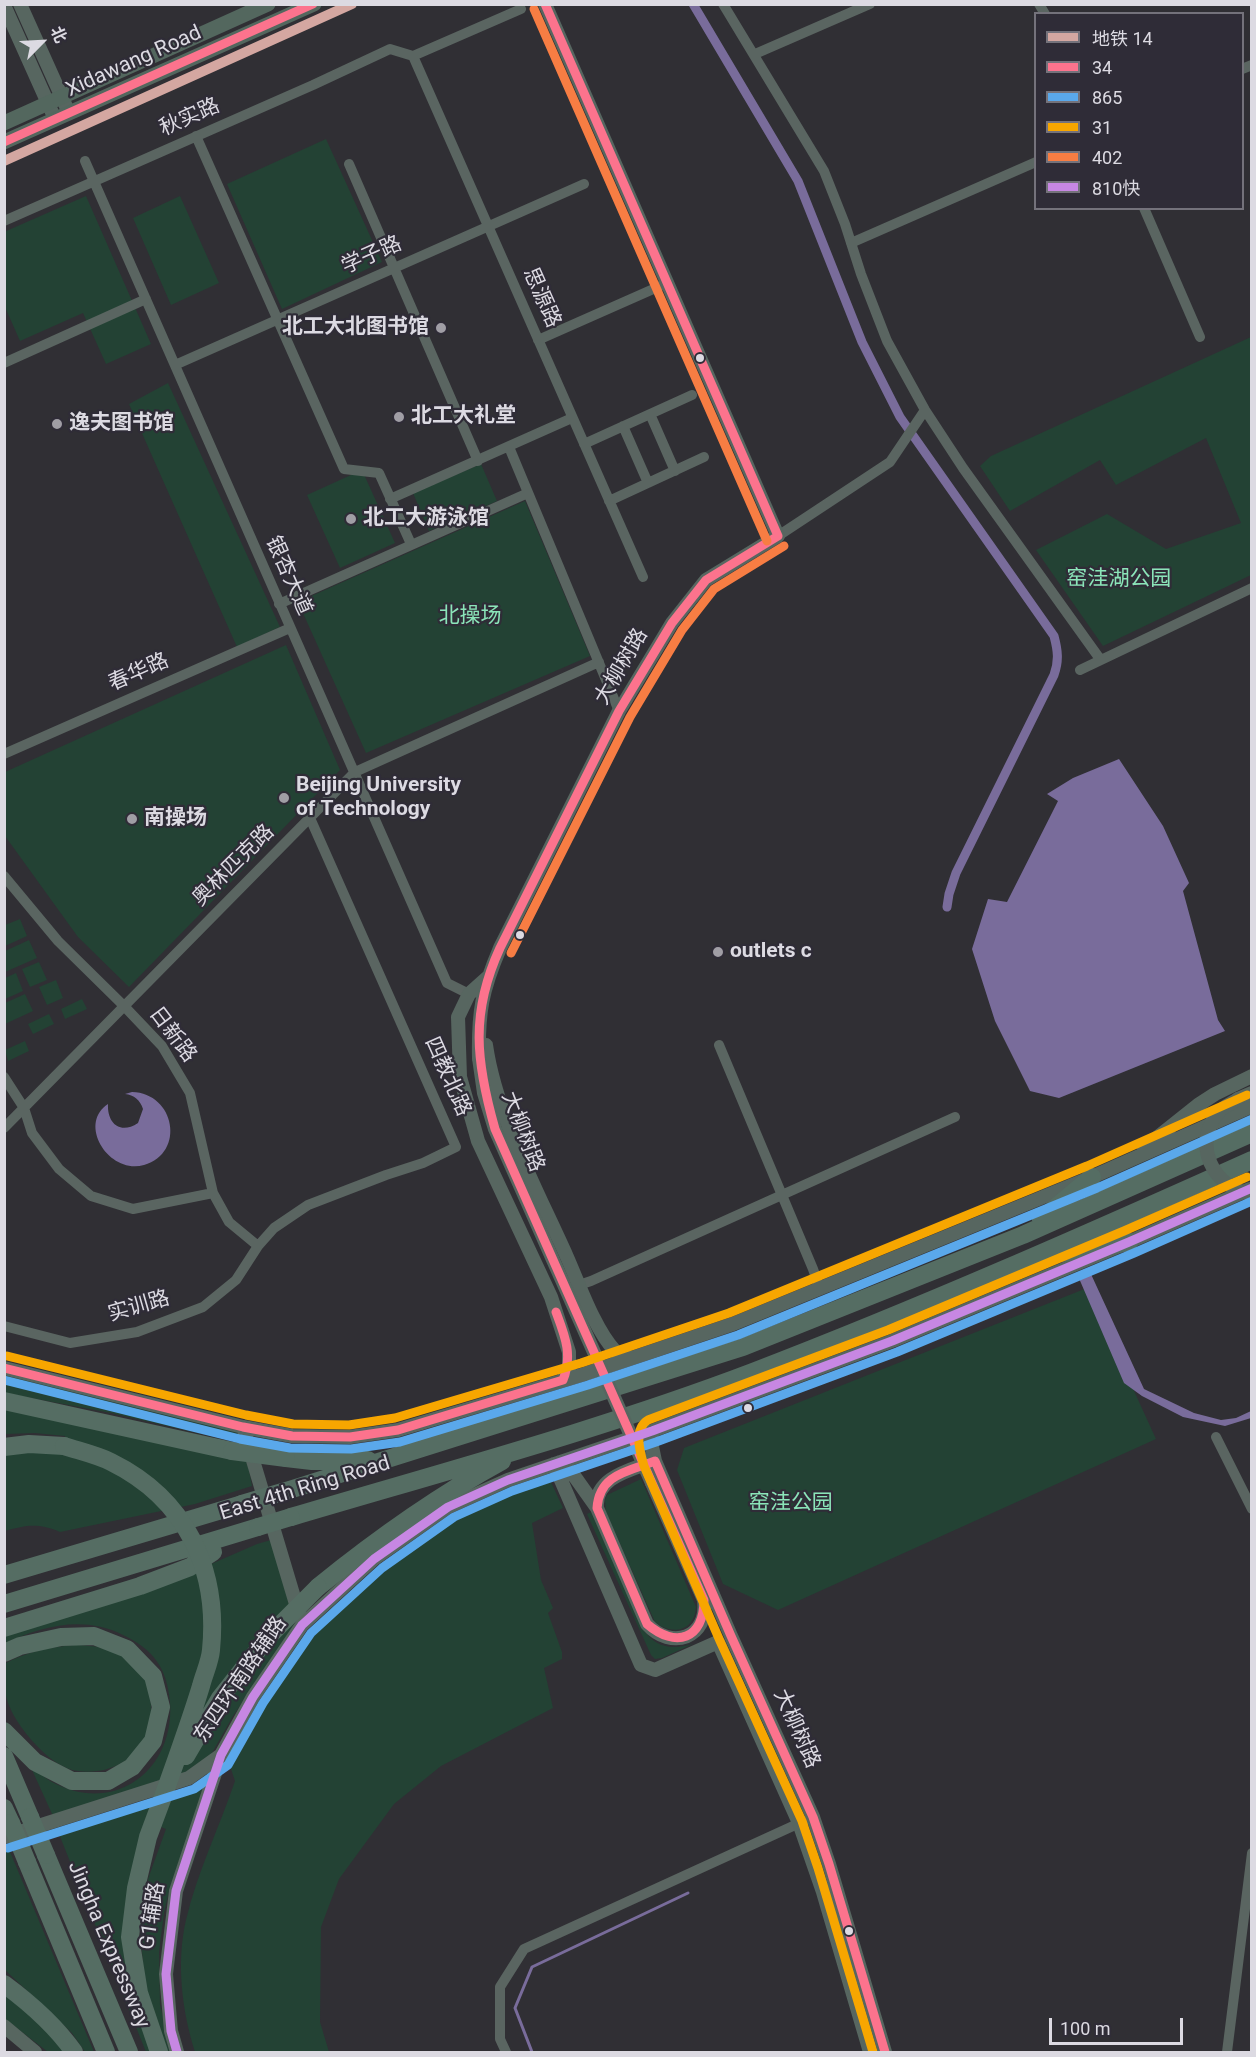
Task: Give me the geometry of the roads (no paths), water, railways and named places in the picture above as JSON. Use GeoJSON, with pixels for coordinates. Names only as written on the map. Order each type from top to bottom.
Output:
{"type":"FeatureCollection","features":[{"type":"Feature","properties":{"kind":"highway","name":"East 4th Ring Road"},"geometry":{"type":"LineString","coordinates":[[4,1575],[286,1491],[743,1347],[1023,1235],[1251,1133]]}},
{"type":"Feature","properties":{"kind":"highway","name":"East 4th Ring Road"},"geometry":{"type":"LineString","coordinates":[[4,1604],[535,1444],[752,1372],[1034,1257],[1251,1160]]}},
{"type":"Feature","properties":{"kind":"highway"},"geometry":{"type":"LineString","coordinates":[[1023,1235],[1092,1177]]}},
{"type":"Feature","properties":{"kind":"highway"},"geometry":{"type":"LineString","coordinates":[[1034,1257],[1130,1242]]}},
{"type":"Feature","properties":{"kind":"highway"},"geometry":{"type":"LineString","coordinates":[[4,1401],[232,1451],[312,1461],[384,1460]]}},
{"type":"Feature","properties":{"kind":"highway"},"geometry":{"type":"LineString","coordinates":[[4,1447],[29,1444],[64,1446],[111,1462],[150,1487],[178,1515],[197,1548],[211,1595],[211,1652],[192,1716],[148,1837],[136,1888],[130,1937],[139,1993],[159,2052]]}},
{"type":"Feature","properties":{"kind":"highway"},"geometry":{"type":"LineString","coordinates":[[164,1794],[220,1698],[269,1636],[318,1587],[365,1549],[415,1514],[470,1479],[535,1444]]}},
{"type":"Feature","properties":{"kind":"highway"},"geometry":{"type":"LineString","coordinates":[[4,1628],[140,1586],[190,1567],[252,1529]]}},
{"type":"Feature","properties":{"kind":"highway"},"geometry":{"type":"LineString","coordinates":[[4,1653],[20,1646],[61,1637],[94,1636],[127,1649],[153,1676],[161,1707],[153,1741],[132,1767],[108,1780],[72,1781],[34,1762],[4,1731]]}},
{"type":"Feature","properties":{"kind":"highway","name":"Jingha Expressway"},"geometry":{"type":"LineString","coordinates":[[4,1756],[129,2052]]}},
{"type":"Feature","properties":{"kind":"highway","name":"Jingha Expressway"},"geometry":{"type":"LineString","coordinates":[[7,1823],[27,1862],[106,2052]]}},
{"type":"Feature","properties":{"kind":"highway"},"geometry":{"type":"LineString","coordinates":[[4,1984],[35,2008],[74,2052]]}},
{"type":"Feature","properties":{"kind":"main road","name":"Xidawang Road"},"geometry":{"type":"LineString","coordinates":[[4,123],[268,4]]}},
{"type":"Feature","properties":{"kind":"main road","name":"Xidawang Road"},"geometry":{"type":"LineString","coordinates":[[4,142],[314,4]]}},
{"type":"Feature","properties":{"kind":"street"},"geometry":{"type":"LineString","coordinates":[[4,4],[62,116]]}},
{"type":"Feature","properties":{"kind":"street"},"geometry":{"type":"LineString","coordinates":[[20,4],[55,101]]}},
{"type":"Feature","properties":{"kind":"street"},"geometry":{"type":"LineString","coordinates":[[545,4],[778,536],[890,462],[925,410]]}},
{"type":"Feature","properties":{"kind":"street"},"geometry":{"type":"LineString","coordinates":[[723,4],[824,171],[887,341],[925,410],[963,468],[1100,659]]}},
{"type":"Feature","properties":{"kind":"street"},"geometry":{"type":"LineString","coordinates":[[755,54],[870,4]]}},
{"type":"Feature","properties":{"kind":"street"},"geometry":{"type":"LineString","coordinates":[[413,56],[521,9]]}},
{"type":"Feature","properties":{"kind":"street","name":"秋实路"},"geometry":{"type":"LineString","coordinates":[[4,221],[390,49],[413,56]]}},
{"type":"Feature","properties":{"kind":"street","name":"思源路"},"geometry":{"type":"LineString","coordinates":[[413,56],[643,578]]}},
{"type":"Feature","properties":{"kind":"street"},"geometry":{"type":"LineString","coordinates":[[196,136],[344,469],[379,472],[411,544]]}},
{"type":"Feature","properties":{"kind":"street","name":"银杏大道"},"geometry":{"type":"LineString","coordinates":[[85,161],[447,983],[469,994]]}},
{"type":"Feature","properties":{"kind":"street"},"geometry":{"type":"LineString","coordinates":[[851,243],[1034,162]]}},
{"type":"Feature","properties":{"kind":"street"},"geometry":{"type":"LineString","coordinates":[[349,164],[478,461]]}},
{"type":"Feature","properties":{"kind":"street","name":"学子路"},"geometry":{"type":"LineString","coordinates":[[175,364],[584,184]]}},
{"type":"Feature","properties":{"kind":"street"},"geometry":{"type":"LineString","coordinates":[[1145,210],[1200,338]]}},
{"type":"Feature","properties":{"kind":"street"},"geometry":{"type":"LineString","coordinates":[[538,340],[667,283]]}},
{"type":"Feature","properties":{"kind":"street"},"geometry":{"type":"LineString","coordinates":[[4,363],[146,299]]}},
{"type":"Feature","properties":{"kind":"street"},"geometry":{"type":"LineString","coordinates":[[584,444],[692,395]]}},
{"type":"Feature","properties":{"kind":"street"},"geometry":{"type":"LineString","coordinates":[[650,414],[675,471]]}},
{"type":"Feature","properties":{"kind":"street"},"geometry":{"type":"LineString","coordinates":[[390,499],[572,418]]}},
{"type":"Feature","properties":{"kind":"street"},"geometry":{"type":"LineString","coordinates":[[623,426],[648,483]]}},
{"type":"Feature","properties":{"kind":"street"},"geometry":{"type":"LineString","coordinates":[[509,447],[619,711]]}},
{"type":"Feature","properties":{"kind":"street"},"geometry":{"type":"LineString","coordinates":[[609,501],[704,457]]}},
{"type":"Feature","properties":{"kind":"street"},"geometry":{"type":"LineString","coordinates":[[279,604],[528,494]]}},
{"type":"Feature","properties":{"kind":"street","name":"大柳树路"},"geometry":{"type":"LineString","coordinates":[[597,1508],[647,1624],[659,1635],[668,1638],[685,1637],[699,1627],[705,1610],[704,1600],[495,1129],[484,1093],[479,1058],[478,1028],[482,1001],[488,977],[500,948],[619,711],[672,623],[706,580],[778,536]]}},
{"type":"Feature","properties":{"kind":"street"},"geometry":{"type":"LineString","coordinates":[[1080,670],[1251,588]]}},
{"type":"Feature","properties":{"kind":"street","name":"春华路"},"geometry":{"type":"LineString","coordinates":[[4,754],[290,628]]}},
{"type":"Feature","properties":{"kind":"street","name":"奥林匹克路"},"geometry":{"type":"LineString","coordinates":[[4,1128],[355,772],[599,662]]}},
{"type":"Feature","properties":{"kind":"street","name":"四教北路"},"geometry":{"type":"LineString","coordinates":[[258,1246],[274,1228],[308,1205],[423,1163],[456,1146],[310,818]]}},
{"type":"Feature","properties":{"kind":"street","name":"日新路"},"geometry":{"type":"LineString","coordinates":[[4,876],[57,941],[162,1046],[189,1093],[213,1193],[229,1222],[258,1246]]}},
{"type":"Feature","properties":{"kind":"street"},"geometry":{"type":"LineString","coordinates":[[488,977],[469,994],[458,1017],[460,1077],[478,1141],[551,1297],[569,1352],[569,1368],[563,1380]]}},
{"type":"Feature","properties":{"kind":"street"},"geometry":{"type":"LineString","coordinates":[[488,977],[489,1007],[486,1042],[490,1073],[508,1124],[604,1337],[616,1353],[631,1358]]}},
{"type":"Feature","properties":{"kind":"street"},"geometry":{"type":"LineString","coordinates":[[719,1046],[820,1289]]}},
{"type":"Feature","properties":{"kind":"street"},"geometry":{"type":"LineString","coordinates":[[1127,1161],[1198,1105],[1251,1076]]}},
{"type":"Feature","properties":{"kind":"street"},"geometry":{"type":"LineString","coordinates":[[4,1077],[24,1108],[32,1133],[59,1169],[91,1196],[133,1209],[213,1193]]}},
{"type":"Feature","properties":{"kind":"street"},"geometry":{"type":"LineString","coordinates":[[1251,1093],[1219,1112],[1208,1133],[1207,1154],[1213,1171],[1229,1186],[1251,1194]]}},
{"type":"Feature","properties":{"kind":"street"},"geometry":{"type":"LineString","coordinates":[[4,1368],[243,1427],[292,1436],[350,1437],[398,1430],[563,1380],[733,1324],[1092,1177],[1251,1106]]}},
{"type":"Feature","properties":{"kind":"street"},"geometry":{"type":"LineString","coordinates":[[551,1297],[557,1299],[577,1290],[579,1285],[956,1117]]}},
{"type":"Feature","properties":{"kind":"street","name":"东四环南路辅路"},"geometry":{"type":"LineString","coordinates":[[7,1823],[189,1778],[221,1755],[253,1697],[302,1625],[374,1559],[448,1507],[508,1480],[652,1431],[892,1341],[1130,1242],[1251,1188]]}},
{"type":"Feature","properties":{"kind":"street","name":"实训路"},"geometry":{"type":"LineString","coordinates":[[4,1326],[70,1343],[137,1332],[203,1307],[236,1280],[258,1246]]}},
{"type":"Feature","properties":{"kind":"street"},"geometry":{"type":"LineString","coordinates":[[243,1427],[302,1625]]}},
{"type":"Feature","properties":{"kind":"street","name":"大柳树路"},"geometry":{"type":"LineString","coordinates":[[652,1431],[651,1442],[655,1461],[824,1892],[870,2052]]}},
{"type":"Feature","properties":{"kind":"street"},"geometry":{"type":"LineString","coordinates":[[1216,1437],[1251,1509]]}},
{"type":"Feature","properties":{"kind":"street"},"geometry":{"type":"LineString","coordinates":[[597,1508],[596,1498],[605,1484],[614,1477],[655,1461]]}},
{"type":"Feature","properties":{"kind":"street"},"geometry":{"type":"LineString","coordinates":[[557,1463],[575,1477],[597,1508]]}},
{"type":"Feature","properties":{"kind":"street"},"geometry":{"type":"LineString","coordinates":[[557,1463],[641,1665],[655,1670],[725,1639]]}},
{"type":"Feature","properties":{"kind":"street","name":"大柳树路"},"geometry":{"type":"LineString","coordinates":[[725,1639],[813,1818],[885,2052]]}},
{"type":"Feature","properties":{"kind":"street","name":"G1辅路"},"geometry":{"type":"LineString","coordinates":[[177,2052],[171,2031],[166,1974],[176,1891],[221,1755]]}},
{"type":"Feature","properties":{"kind":"street"},"geometry":{"type":"LineString","coordinates":[[506,2052],[500,2038],[500,1987],[524,1949],[813,1818]]}},
{"type":"Feature","properties":{"kind":"street"},"geometry":{"type":"LineString","coordinates":[[1227,2052],[1251,1853]]}},
{"type":"Feature","properties":{"kind":"street"},"geometry":{"type":"LineString","coordinates":[[4,2026],[35,2052]]}},
{"type":"Feature","properties":{"kind":"waterway"},"geometry":{"type":"LineString","coordinates":[[693,4],[798,181],[862,342],[900,417],[1054,636],[1057,656],[1054,675],[956,873],[947,907]]}},
{"type":"Feature","properties":{"kind":"waterway"},"geometry":{"type":"LineString","coordinates":[[532,2052],[515,2008],[532,1967],[688,1893]]}},
{"type":"Feature","properties":{"kind":"metro line","name":"14"},"geometry":{"type":"LineString","coordinates":[[4,161],[352,4]]}},
{"type":"Feature","properties":{"kind":"place","name":"北工大北图书馆"},"geometry":{"type":"Point","coordinates":[441,328]}},
{"type":"Feature","properties":{"kind":"place","name":"北工大礼堂"},"geometry":{"type":"Point","coordinates":[399,417]}},
{"type":"Feature","properties":{"kind":"place","name":"逸夫图书馆"},"geometry":{"type":"Point","coordinates":[57,424]}},
{"type":"Feature","properties":{"kind":"place","name":"北工大游泳馆"},"geometry":{"type":"Point","coordinates":[351,519]}},
{"type":"Feature","properties":{"kind":"place","name":"Beijing University of Technology"},"geometry":{"type":"Point","coordinates":[284,798]}},
{"type":"Feature","properties":{"kind":"place","name":"南操场"},"geometry":{"type":"Point","coordinates":[132,819]}},
{"type":"Feature","properties":{"kind":"place","name":"outlets c"},"geometry":{"type":"Point","coordinates":[718,952]}},
{"type":"Feature","properties":{"kind":"park label","name":"窑洼湖公园"},"geometry":{"type":"Point","coordinates":[1119,580]}},
{"type":"Feature","properties":{"kind":"park label","name":"北操场"},"geometry":{"type":"Point","coordinates":[470,617]}},
{"type":"Feature","properties":{"kind":"park label","name":"窑洼公园"},"geometry":{"type":"Point","coordinates":[791,1504]}}]}
